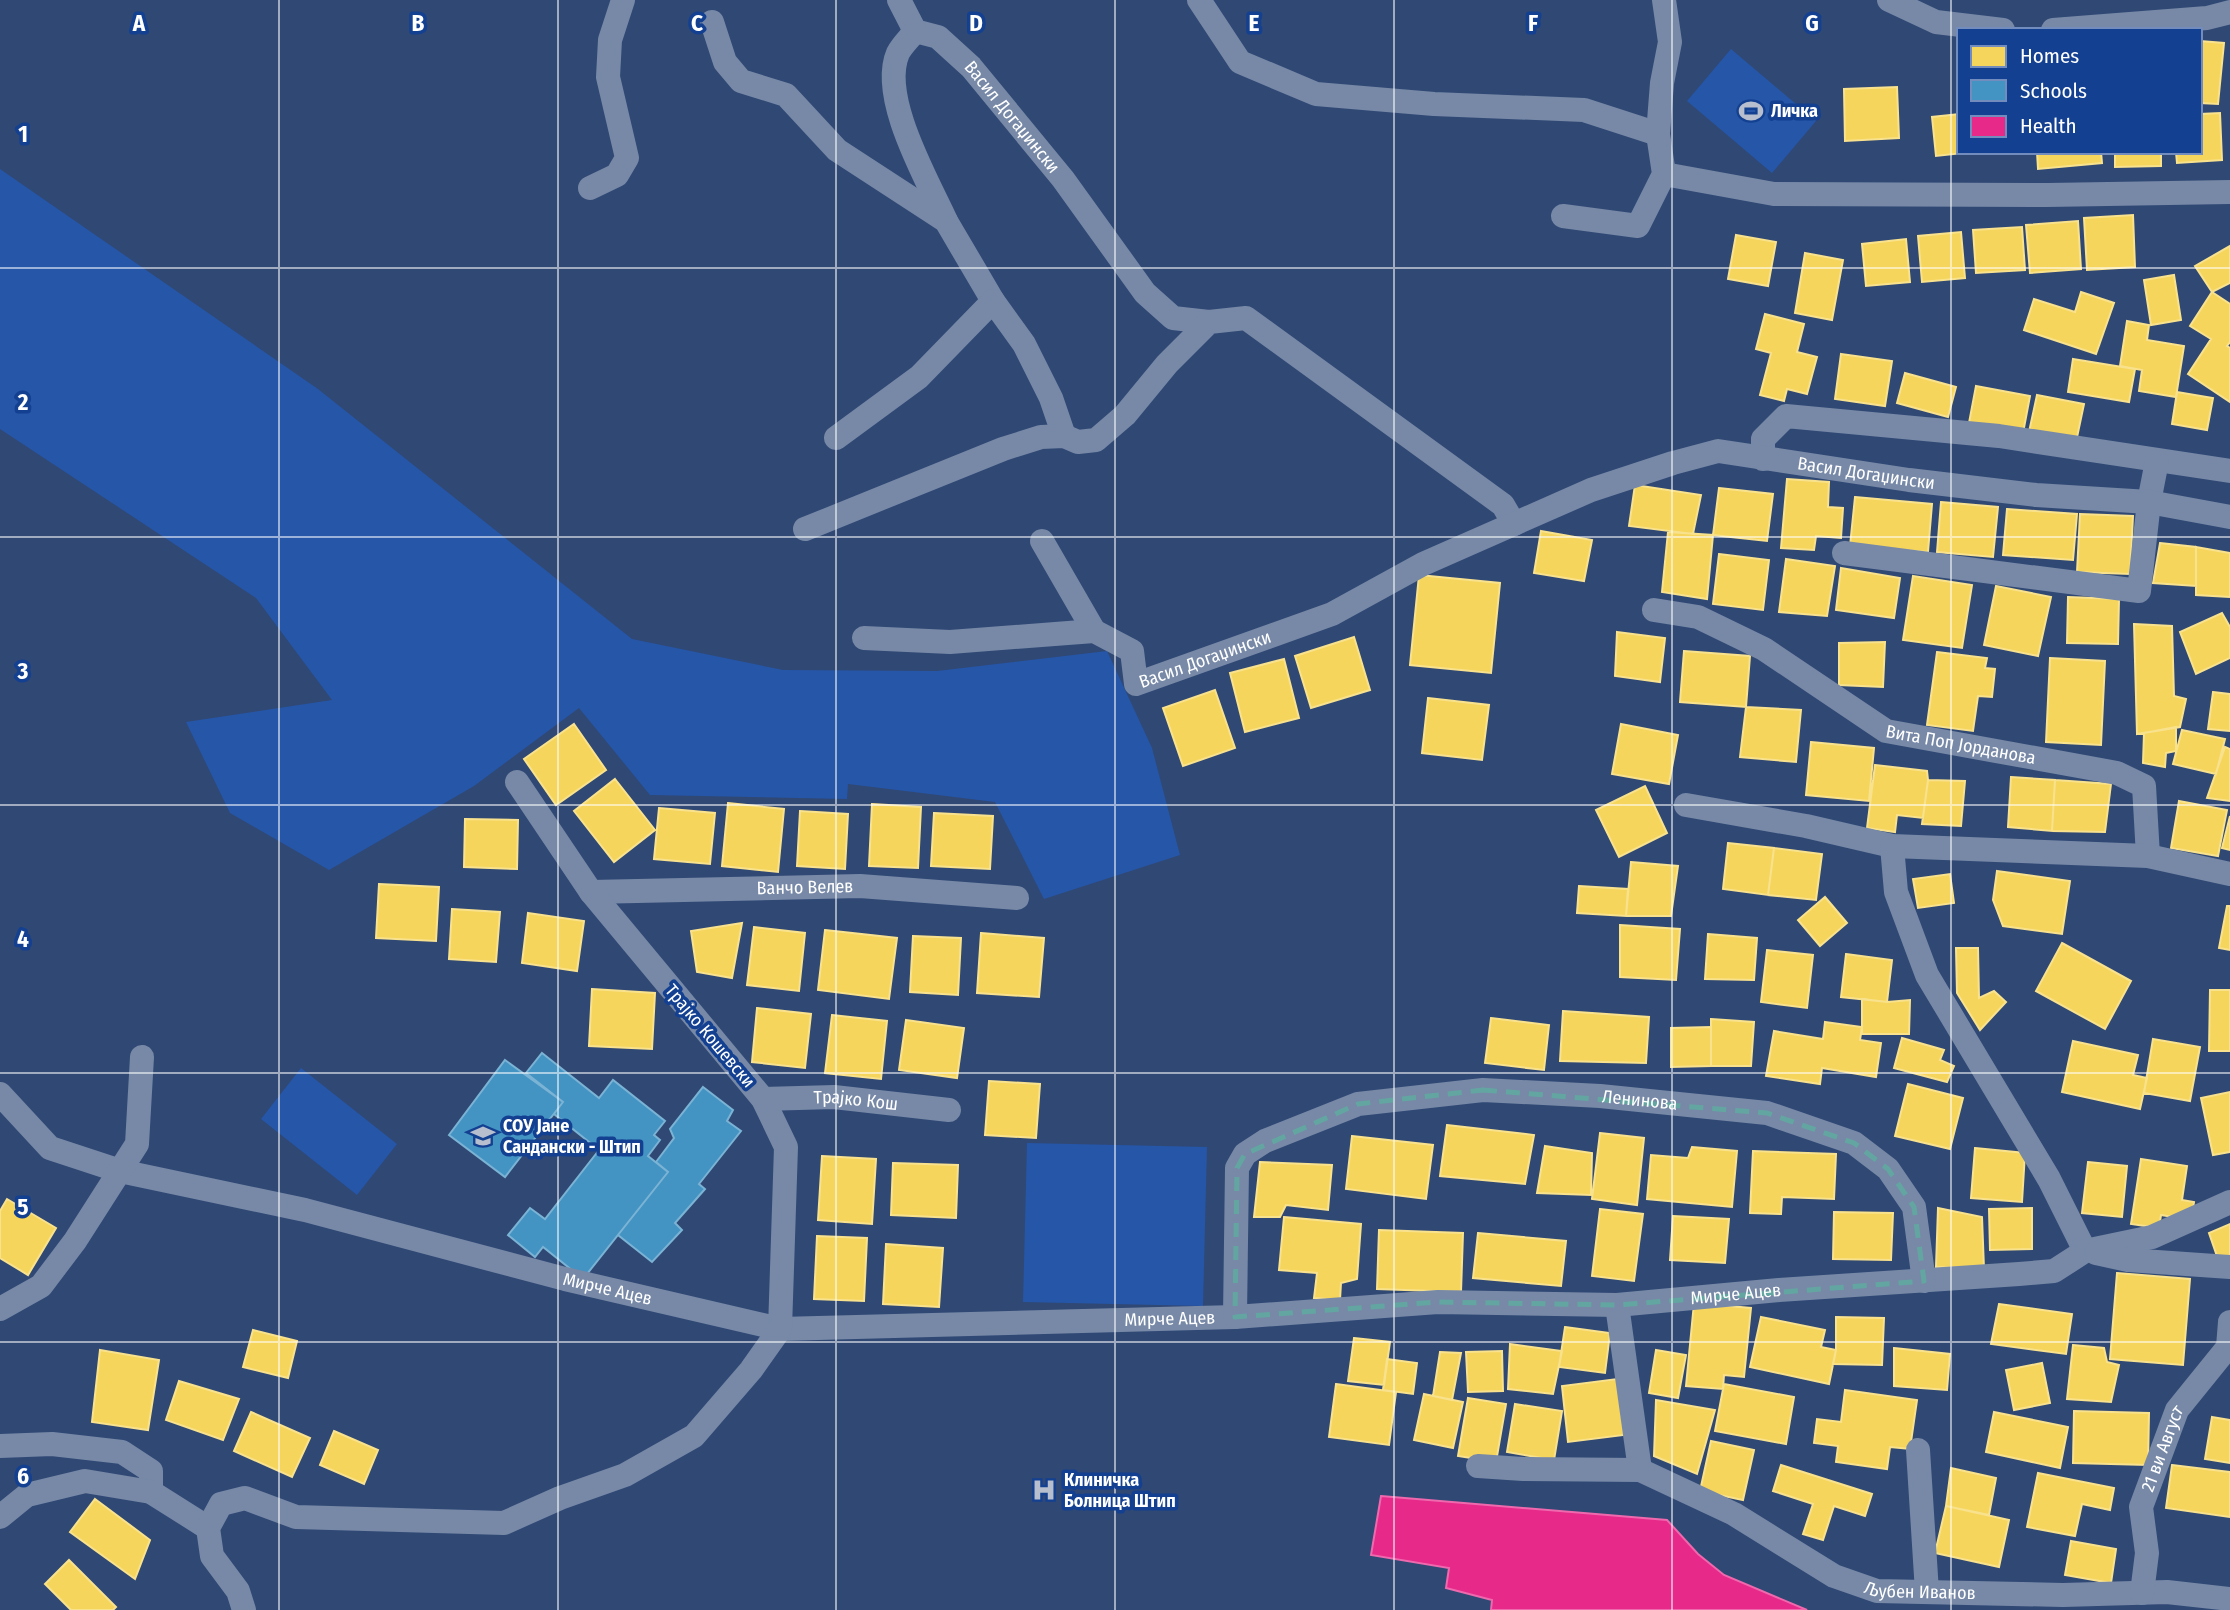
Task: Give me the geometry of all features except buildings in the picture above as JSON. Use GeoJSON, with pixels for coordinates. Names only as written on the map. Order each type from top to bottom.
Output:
{"type":"FeatureCollection","features":[{"type":"Feature","properties":{"kind":"street"},"geometry":{"type":"LineString","coordinates":[[590,188],[617,175],[628,158],[608,77],[610,40],[622,0]]}},
{"type":"Feature","properties":{"kind":"street"},"geometry":{"type":"LineString","coordinates":[[899,0],[915,31],[898,52],[893,80],[898,111],[946,221],[993,301],[1024,344],[1051,398],[1064,436]]}},
{"type":"Feature","properties":{"kind":"street"},"geometry":{"type":"LineString","coordinates":[[1199,0],[1240,62],[1316,94],[1434,104],[1584,110],[1658,134]]}},
{"type":"Feature","properties":{"kind":"street"},"geometry":{"type":"LineString","coordinates":[[1563,216],[1638,226],[1664,174],[1658,134],[1662,83],[1670,42],[1664,0]]}},
{"type":"Feature","properties":{"kind":"street"},"geometry":{"type":"LineString","coordinates":[[1889,0],[1936,22],[1986,28]]}},
{"type":"Feature","properties":{"kind":"street"},"geometry":{"type":"LineString","coordinates":[[2079,28],[2207,18],[2230,12]]}},
{"type":"Feature","properties":{"kind":"street"},"geometry":{"type":"LineString","coordinates":[[712,22],[725,62],[741,81],[786,95],[837,150],[946,221]]}},
{"type":"Feature","properties":{"kind":"street","name":"Васил Догаџински"},"geometry":{"type":"LineString","coordinates":[[915,31],[938,37],[971,67],[1063,179],[1145,293],[1173,318],[1209,322],[1247,318],[1503,505],[1514,524]]}},
{"type":"Feature","properties":{"kind":"street"},"geometry":{"type":"LineString","coordinates":[[1664,174],[1774,194],[2047,195],[2230,192]]}},
{"type":"Feature","properties":{"kind":"street"},"geometry":{"type":"LineString","coordinates":[[836,438],[919,377],[993,301]]}},
{"type":"Feature","properties":{"kind":"street"},"geometry":{"type":"LineString","coordinates":[[805,529],[1003,449],[1041,437],[1064,436],[1078,442],[1096,440],[1125,415],[1167,364],[1209,322]]}},
{"type":"Feature","properties":{"kind":"street"},"geometry":{"type":"LineString","coordinates":[[1763,459],[1763,439],[1786,416],[1999,436],[2230,471]]}},
{"type":"Feature","properties":{"kind":"street","name":"Васил Догаџински"},"geometry":{"type":"LineString","coordinates":[[1094,631],[1132,651],[1136,684],[1332,614],[1423,564],[1591,490],[1718,451],[1909,480],[2023,493],[2149,502],[2230,517]]}},
{"type":"Feature","properties":{"kind":"street"},"geometry":{"type":"LineString","coordinates":[[1844,554],[2139,592],[2149,502],[2157,461]]}},
{"type":"Feature","properties":{"kind":"street"},"geometry":{"type":"LineString","coordinates":[[864,638],[950,642],[1094,631],[1042,541]]}},
{"type":"Feature","properties":{"kind":"street","name":"Вита Поп Јорданова"},"geometry":{"type":"LineString","coordinates":[[1654,610],[1698,617],[1763,649],[1886,731],[2118,773],[2144,786],[2148,856]]}},
{"type":"Feature","properties":{"kind":"street","name":"Трајко Кошевски"},"geometry":{"type":"LineString","coordinates":[[517,782],[591,891],[763,1099],[786,1146],[780,1329]]}},
{"type":"Feature","properties":{"kind":"street"},"geometry":{"type":"LineString","coordinates":[[1686,805],[1805,826],[1892,846],[2148,856],[2230,874]]}},
{"type":"Feature","properties":{"kind":"street"},"geometry":{"type":"LineString","coordinates":[[1892,846],[1896,892],[1927,975],[2049,1179],[2085,1251]]}},
{"type":"Feature","properties":{"kind":"street","name":"Ванчо Велев"},"geometry":{"type":"LineString","coordinates":[[591,891],[860,886],[1017,898]]}},
{"type":"Feature","properties":{"kind":"street"},"geometry":{"type":"LineString","coordinates":[[0,1309],[41,1286],[75,1241],[137,1144],[142,1057]]}},
{"type":"Feature","properties":{"kind":"street","name":"Ленинова"},"geometry":{"type":"LineString","coordinates":[[1235,1317],[1237,1168],[1245,1154],[1265,1141],[1358,1104],[1483,1090],[1600,1096],[1767,1113],[1854,1143],[1888,1169],[1914,1207],[1924,1281]]}},
{"type":"Feature","properties":{"kind":"street","name":"Мирче Ацев"},"geometry":{"type":"LineString","coordinates":[[0,1094],[50,1148],[120,1171],[305,1210],[565,1279],[780,1329],[1235,1317],[1438,1302],[1617,1305],[1779,1290],[2054,1271],[2085,1251]]}},
{"type":"Feature","properties":{"kind":"street","name":"Трајко Кош"},"geometry":{"type":"LineString","coordinates":[[763,1099],[834,1097],[949,1110]]}},
{"type":"Feature","properties":{"kind":"street"},"geometry":{"type":"LineString","coordinates":[[2085,1251],[2152,1237],[2230,1202]]}},
{"type":"Feature","properties":{"kind":"street"},"geometry":{"type":"LineString","coordinates":[[2085,1251],[2128,1260],[2230,1268]]}},
{"type":"Feature","properties":{"kind":"street"},"geometry":{"type":"LineString","coordinates":[[1617,1305],[1640,1470]]}},
{"type":"Feature","properties":{"kind":"street","name":"21 ви Август"},"geometry":{"type":"LineString","coordinates":[[2142,1593],[2147,1553],[2141,1507],[2177,1410],[2228,1347],[2230,1322]]}},
{"type":"Feature","properties":{"kind":"street"},"geometry":{"type":"LineString","coordinates":[[244,1610],[238,1591],[212,1556],[208,1528],[220,1504],[245,1498],[296,1517],[504,1523],[560,1498],[625,1475],[694,1436],[751,1370],[780,1329]]}},
{"type":"Feature","properties":{"kind":"street"},"geometry":{"type":"LineString","coordinates":[[0,1446],[52,1444],[122,1452],[151,1471],[151,1492]]}},
{"type":"Feature","properties":{"kind":"street"},"geometry":{"type":"LineString","coordinates":[[1918,1450],[1927,1592]]}},
{"type":"Feature","properties":{"kind":"street","name":"Љубен Иванов"},"geometry":{"type":"LineString","coordinates":[[1478,1466],[1640,1470],[1734,1514],[1834,1576],[1877,1591],[2063,1595],[2168,1592],[2230,1599]]}},
{"type":"Feature","properties":{"kind":"street"},"geometry":{"type":"LineString","coordinates":[[0,1517],[27,1495],[85,1481],[151,1492],[208,1528]]}},
{"type":"Feature","properties":{"kind":"highlighted area"},"geometry":{"type":"Polygon","coordinates":[[[1483,1090],[1767,1113],[1854,1143],[1888,1169],[1914,1207],[1924,1281],[1617,1305],[1438,1302],[1235,1317],[1237,1168],[1245,1154],[1358,1104],[1483,1090]]]}},
{"type":"Feature","properties":{"kind":"shaded area","name":"Личка"},"geometry":{"type":"Polygon","coordinates":[[[1731,49],[1816,121],[1772,173],[1687,101],[1731,49]]]}},
{"type":"Feature","properties":{"kind":"shaded area"},"geometry":{"type":"Polygon","coordinates":[[[0,169],[318,389],[632,639],[783,670],[937,671],[1107,651],[1152,748],[1180,855],[1044,899],[995,802],[848,784],[847,799],[650,795],[579,708],[474,786],[329,870],[230,813],[186,722],[332,700],[256,598],[0,429],[0,169]]]}},
{"type":"Feature","properties":{"kind":"shaded area"},"geometry":{"type":"Polygon","coordinates":[[[301,1068],[397,1144],[357,1195],[261,1119],[301,1068]]]}},
{"type":"Feature","properties":{"kind":"shaded area"},"geometry":{"type":"Polygon","coordinates":[[[1027,1143],[1207,1147],[1203,1306],[1023,1302],[1027,1143]]]}},
{"type":"Feature","properties":{"kind":"place","name":"Личка"},"geometry":{"type":"Point","coordinates":[1751,111]}},
{"type":"Feature","properties":{"kind":"place","name":"СОУ Јане Сандански - Штип"},"geometry":{"type":"Point","coordinates":[483,1136]}},
{"type":"Feature","properties":{"kind":"place","name":"Клиничка Болница Штип"},"geometry":{"type":"Point","coordinates":[1044,1490]}}]}
